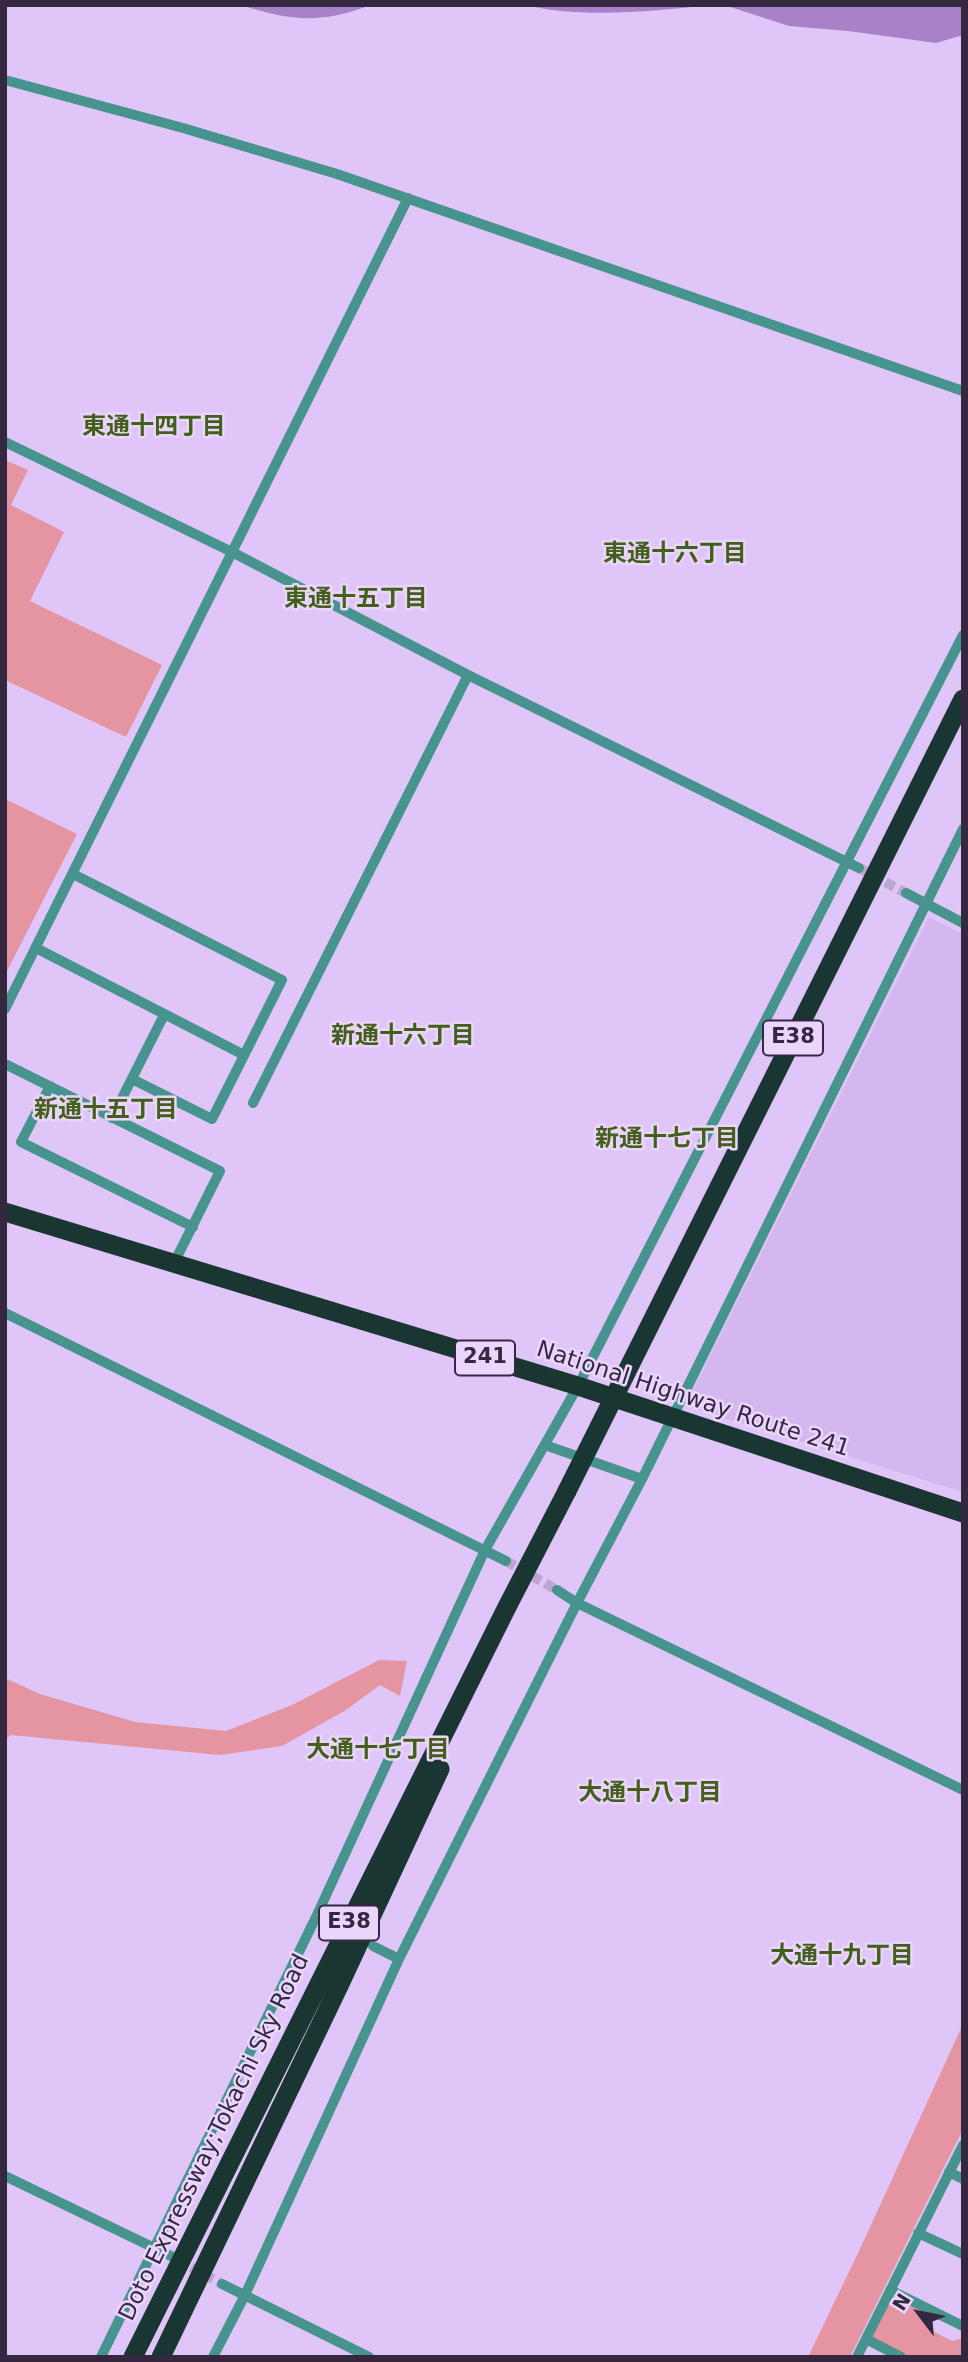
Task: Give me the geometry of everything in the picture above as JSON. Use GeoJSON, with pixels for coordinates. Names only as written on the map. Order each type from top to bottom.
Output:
{"type":"FeatureCollection","features":[{"type":"Feature","properties":{"kind":"highway","name":"Doto Expressway;Tokachi Sky Road"},"geometry":{"type":"LineString","coordinates":[[134,2357],[506,1606],[567,1491],[963,699]]}},
{"type":"Feature","properties":{"kind":"highway","name":"National Highway Route 241"},"geometry":{"type":"LineString","coordinates":[[5,1212],[578,1386],[963,1513]]}},
{"type":"Feature","properties":{"kind":"highway","name":"Doto Expressway;Tokachi Sky Road"},"geometry":{"type":"LineString","coordinates":[[161,2357],[339,1986],[567,1491]]}},
{"type":"Feature","properties":{"kind":"street"},"geometry":{"type":"LineString","coordinates":[[5,80],[183,128],[337,174],[963,391]]}},
{"type":"Feature","properties":{"kind":"street"},"geometry":{"type":"LineString","coordinates":[[5,1009],[408,198]]}},
{"type":"Feature","properties":{"kind":"street"},"geometry":{"type":"LineString","coordinates":[[5,442],[232,552],[468,675],[859,868]]}},
{"type":"Feature","properties":{"kind":"street"},"geometry":{"type":"LineString","coordinates":[[101,2357],[316,1917],[485,1550],[578,1386],[963,635]]}},
{"type":"Feature","properties":{"kind":"street"},"geometry":{"type":"LineString","coordinates":[[253,1103],[468,675]]}},
{"type":"Feature","properties":{"kind":"street"},"geometry":{"type":"LineString","coordinates":[[213,2357],[245,2295],[399,1959],[576,1603],[642,1479],[963,829]]}},
{"type":"Feature","properties":{"kind":"street"},"geometry":{"type":"LineString","coordinates":[[73,874],[282,980],[212,1119],[132,1079]]}},
{"type":"Feature","properties":{"kind":"street"},"geometry":{"type":"LineString","coordinates":[[906,893],[963,923]]}},
{"type":"Feature","properties":{"kind":"street"},"geometry":{"type":"LineString","coordinates":[[36,948],[244,1055]]}},
{"type":"Feature","properties":{"kind":"street"},"geometry":{"type":"LineString","coordinates":[[112,1118],[164,1015]]}},
{"type":"Feature","properties":{"kind":"street"},"geometry":{"type":"LineString","coordinates":[[5,1064],[220,1171],[174,1263]]}},
{"type":"Feature","properties":{"kind":"street"},"geometry":{"type":"LineString","coordinates":[[50,1086],[21,1142],[193,1227]]}},
{"type":"Feature","properties":{"kind":"street"},"geometry":{"type":"LineString","coordinates":[[5,1313],[506,1561]]}},
{"type":"Feature","properties":{"kind":"street"},"geometry":{"type":"LineString","coordinates":[[545,1445],[642,1479]]}},
{"type":"Feature","properties":{"kind":"street"},"geometry":{"type":"LineString","coordinates":[[557,1590],[576,1603],[963,1790]]}},
{"type":"Feature","properties":{"kind":"street"},"geometry":{"type":"LineString","coordinates":[[316,1917],[337,1927]]}},
{"type":"Feature","properties":{"kind":"street"},"geometry":{"type":"LineString","coordinates":[[373,1946],[399,1959]]}},
{"type":"Feature","properties":{"kind":"street"},"geometry":{"type":"LineString","coordinates":[[857,2357],[963,2145]]}},
{"type":"Feature","properties":{"kind":"street"},"geometry":{"type":"LineString","coordinates":[[949,2172],[963,2179]]}},
{"type":"Feature","properties":{"kind":"street"},"geometry":{"type":"LineString","coordinates":[[5,2176],[173,2257]]}},
{"type":"Feature","properties":{"kind":"street"},"geometry":{"type":"LineString","coordinates":[[918,2233],[963,2254]]}},
{"type":"Feature","properties":{"kind":"street"},"geometry":{"type":"LineString","coordinates":[[222,2284],[369,2357]]}},
{"type":"Feature","properties":{"kind":"street"},"geometry":{"type":"LineString","coordinates":[[890,2290],[963,2326]]}},
{"type":"Feature","properties":{"kind":"street"},"geometry":{"type":"LineString","coordinates":[[866,2339],[901,2357]]}},
{"type":"Feature","properties":{"kind":"shaded area"},"geometry":{"type":"Polygon","coordinates":[[[241,5],[370,5],[336,15],[306,18],[275,14],[241,5]]]}},
{"type":"Feature","properties":{"kind":"shaded area"},"geometry":{"type":"Polygon","coordinates":[[[527,5],[710,5],[594,13],[527,5]]]}},
{"type":"Feature","properties":{"kind":"shaded area"},"geometry":{"type":"Polygon","coordinates":[[[724,5],[963,5],[963,35],[936,43],[789,26],[724,5]]]}},
{"type":"Feature","properties":{"kind":"shaded area"},"geometry":{"type":"Polygon","coordinates":[[[5,460],[28,470],[11,505],[64,532],[30,601],[162,665],[126,737],[5,680],[5,460]]]}},
{"type":"Feature","properties":{"kind":"shaded area"},"geometry":{"type":"Polygon","coordinates":[[[5,799],[77,834],[5,975],[5,799]]]}},
{"type":"Feature","properties":{"kind":"shaded area"},"geometry":{"type":"Polygon","coordinates":[[[929,917],[963,934],[963,1492],[685,1406],[929,917]]]}},
{"type":"Feature","properties":{"kind":"shaded area"},"geometry":{"type":"Polygon","coordinates":[[[379,1660],[407,1661],[400,1696],[380,1685],[346,1710],[282,1746],[220,1755],[11,1735],[5,1740],[5,1678],[40,1694],[135,1722],[226,1731],[292,1705],[379,1660]]]}},
{"type":"Feature","properties":{"kind":"shaded area"},"geometry":{"type":"Polygon","coordinates":[[[963,2024],[963,2129],[850,2357],[808,2357],[860,2249],[963,2024]]]}},
{"type":"Feature","properties":{"kind":"shaded area"},"geometry":{"type":"Polygon","coordinates":[[[893,2294],[926,2312],[931,2330],[952,2341],[963,2338],[963,2357],[910,2357],[871,2337],[893,2294]]]}},
{"type":"Feature","properties":{"kind":"tunnel"},"geometry":{"type":"LineString","coordinates":[[859,868],[906,893]]}},
{"type":"Feature","properties":{"kind":"tunnel"},"geometry":{"type":"LineString","coordinates":[[506,1561],[557,1590]]}},
{"type":"Feature","properties":{"kind":"tunnel"},"geometry":{"type":"LineString","coordinates":[[178,2260],[222,2284]]}},
{"type":"Feature","properties":{"kind":"district","name":"東通十四丁目"},"geometry":{"type":"Point","coordinates":[154,428]}},
{"type":"Feature","properties":{"kind":"district","name":"東通十六丁目"},"geometry":{"type":"Point","coordinates":[675,555]}},
{"type":"Feature","properties":{"kind":"district","name":"東通十五丁目"},"geometry":{"type":"Point","coordinates":[356,600]}},
{"type":"Feature","properties":{"kind":"district","name":"新通十六丁目"},"geometry":{"type":"Point","coordinates":[403,1037]}},
{"type":"Feature","properties":{"kind":"district","name":"新通十五丁目"},"geometry":{"type":"Point","coordinates":[106,1111]}},
{"type":"Feature","properties":{"kind":"district","name":"新通十七丁目"},"geometry":{"type":"Point","coordinates":[667,1140]}},
{"type":"Feature","properties":{"kind":"district","name":"大通十七丁目"},"geometry":{"type":"Point","coordinates":[378,1751]}},
{"type":"Feature","properties":{"kind":"district","name":"大通十八丁目"},"geometry":{"type":"Point","coordinates":[650,1794]}},
{"type":"Feature","properties":{"kind":"district","name":"大通十九丁目"},"geometry":{"type":"Point","coordinates":[842,1957]}}]}
